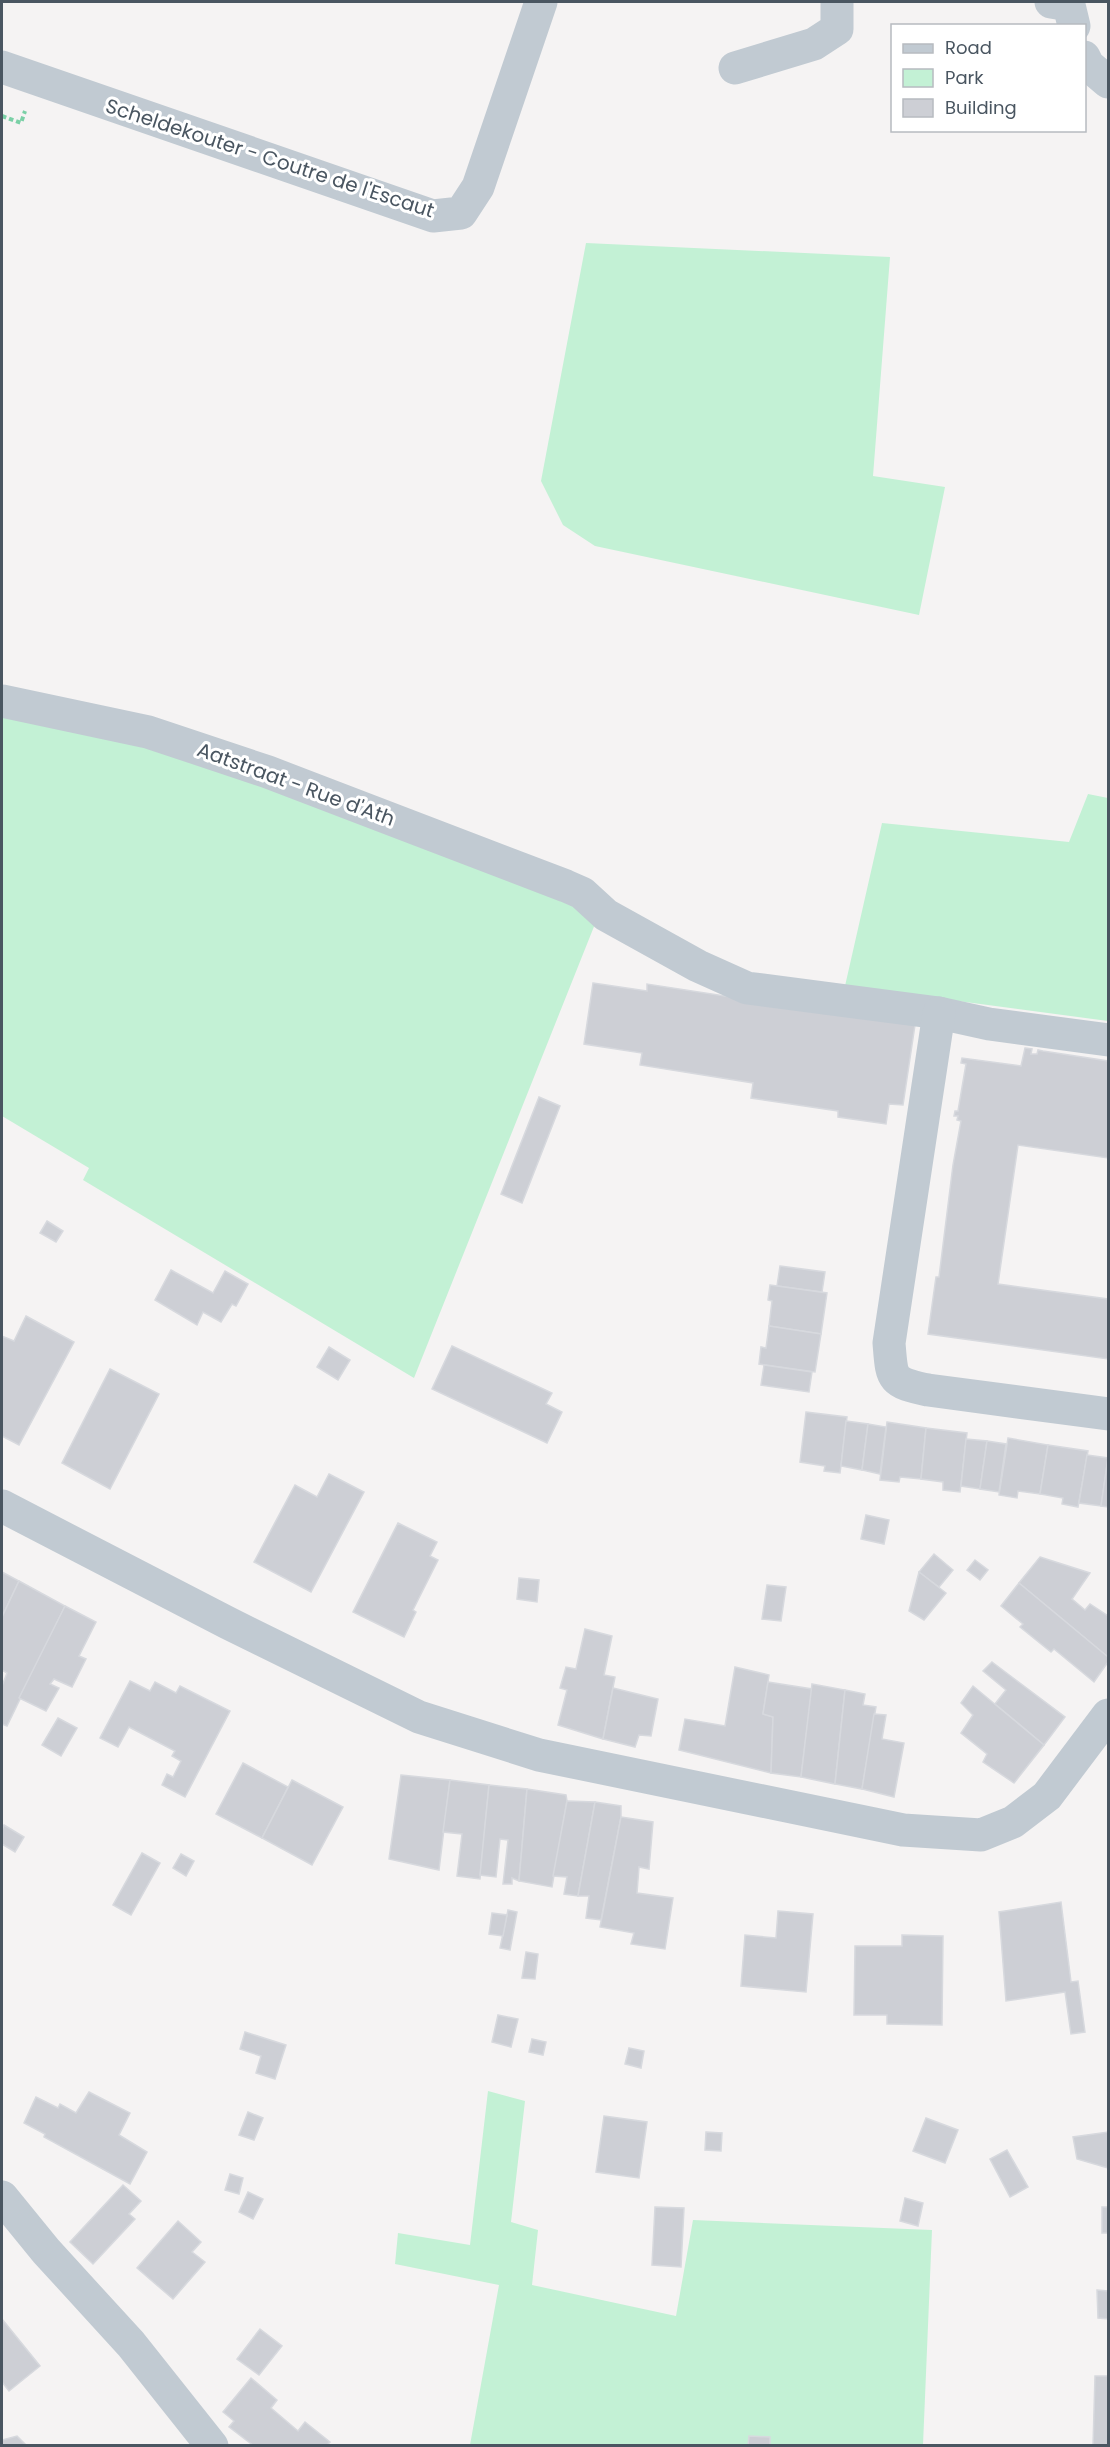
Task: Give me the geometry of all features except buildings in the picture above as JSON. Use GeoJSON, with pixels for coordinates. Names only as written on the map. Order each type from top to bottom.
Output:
{"type":"FeatureCollection","features":[{"type":"Feature","properties":{"kind":"street","name":"Scheldekouter - Coutre de l'Escaut"},"geometry":{"type":"LineString","coordinates":[[2,67],[433,216],[461,213],[478,187],[541,2]]}},
{"type":"Feature","properties":{"kind":"street"},"geometry":{"type":"LineString","coordinates":[[735,68],[814,44],[822,39],[837,29],[837,2]]}},
{"type":"Feature","properties":{"kind":"street"},"geometry":{"type":"LineString","coordinates":[[1052,2],[1069,4],[1074,24]]}},
{"type":"Feature","properties":{"kind":"street"},"geometry":{"type":"LineString","coordinates":[[1086,61],[1108,82]]}},
{"type":"Feature","properties":{"kind":"street","name":"Aatstraat - Rue d'Ath"},"geometry":{"type":"LineString","coordinates":[[2,701],[148,732],[268,772],[594,904],[698,966],[747,988],[939,1013],[989,1024],[1108,1040]]}},
{"type":"Feature","properties":{"kind":"street"},"geometry":{"type":"LineString","coordinates":[[939,1013],[889,1343],[892,1373],[902,1385],[928,1390],[1108,1414]]}},
{"type":"Feature","properties":{"kind":"street"},"geometry":{"type":"LineString","coordinates":[[2,1506],[228,1623],[420,1717],[539,1755],[903,1830],[981,1834],[1013,1822],[1047,1796],[1108,1715]]}},
{"type":"Feature","properties":{"kind":"street"},"geometry":{"type":"LineString","coordinates":[[2,2197],[46,2251],[131,2344],[212,2445]]}},
{"type":"Feature","properties":{"kind":"green space"},"geometry":{"type":"Polygon","coordinates":[[[586,243],[890,257],[873,476],[945,487],[919,615],[595,546],[563,525],[541,481],[586,243]]]}},
{"type":"Feature","properties":{"kind":"green space"},"geometry":{"type":"Polygon","coordinates":[[[2,709],[98,728],[575,898],[595,924],[414,1378],[83,1180],[89,1168],[2,1116],[2,709]]]}},
{"type":"Feature","properties":{"kind":"green space"},"geometry":{"type":"Polygon","coordinates":[[[1088,794],[1108,798],[1108,1021],[845,986],[882,823],[1069,842],[1088,794]]]}},
{"type":"Feature","properties":{"kind":"green space"},"geometry":{"type":"Polygon","coordinates":[[[488,2091],[525,2101],[511,2222],[538,2230],[532,2285],[676,2316],[693,2220],[932,2230],[923,2445],[470,2445],[499,2285],[395,2264],[398,2233],[470,2245],[488,2091]]]}}]}
